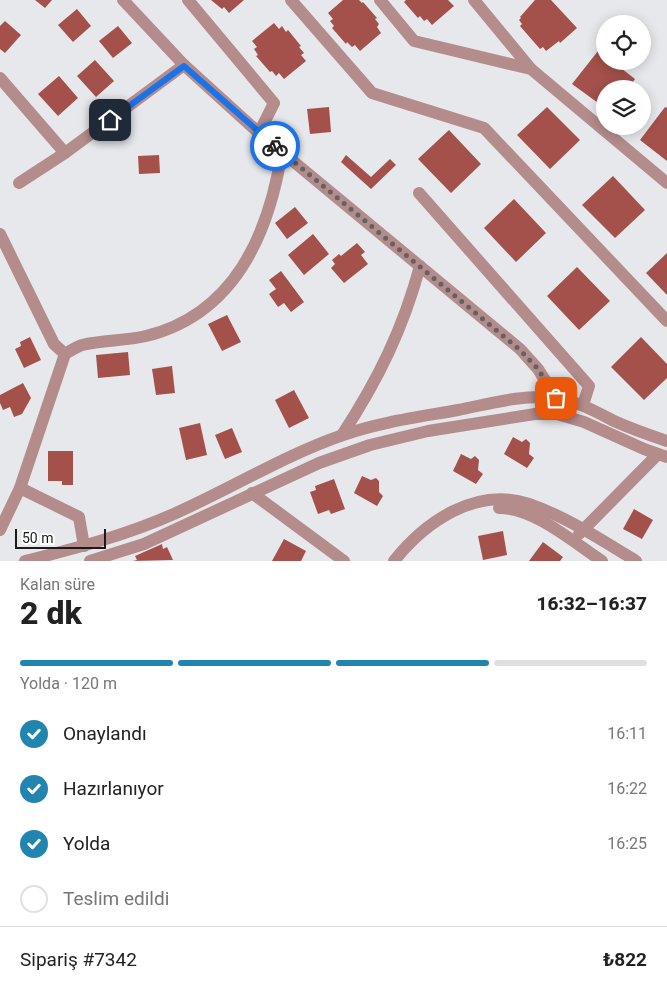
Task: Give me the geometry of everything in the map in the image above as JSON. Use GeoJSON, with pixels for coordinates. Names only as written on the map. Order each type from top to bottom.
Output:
{"type":"FeatureCollection","features":[{"type":"Feature","properties":{"kind":"street"},"geometry":{"type":"LineString","coordinates":[[123,0],[184,66],[259,133],[530,359],[545,378],[556,398]]}},
{"type":"Feature","properties":{"kind":"street"},"geometry":{"type":"LineString","coordinates":[[188,0],[274,103],[259,133]]}},
{"type":"Feature","properties":{"kind":"street"},"geometry":{"type":"LineString","coordinates":[[291,0],[372,93],[484,128],[667,321]]}},
{"type":"Feature","properties":{"kind":"street"},"geometry":{"type":"LineString","coordinates":[[380,0],[414,41],[531,69]]}},
{"type":"Feature","properties":{"kind":"street"},"geometry":{"type":"LineString","coordinates":[[474,0],[531,69],[667,183]]}},
{"type":"Feature","properties":{"kind":"street"},"geometry":{"type":"LineString","coordinates":[[19,183],[65,153],[184,66]]}},
{"type":"Feature","properties":{"kind":"street"},"geometry":{"type":"LineString","coordinates":[[0,78],[65,153]]}},
{"type":"Feature","properties":{"kind":"street"},"geometry":{"type":"LineString","coordinates":[[0,530],[20,488],[65,354],[80,346],[132,339],[160,332],[195,316],[217,298],[228,287],[242,267],[262,227],[275,190],[282,151]]}},
{"type":"Feature","properties":{"kind":"street"},"geometry":{"type":"LineString","coordinates":[[419,193],[590,386],[583,405]]}},
{"type":"Feature","properties":{"kind":"street"},"geometry":{"type":"LineString","coordinates":[[0,234],[54,344],[65,354]]}},
{"type":"Feature","properties":{"kind":"street"},"geometry":{"type":"LineString","coordinates":[[342,435],[372,388],[392,347],[412,294],[420,266]]}},
{"type":"Feature","properties":{"kind":"street"},"geometry":{"type":"LineString","coordinates":[[25,561],[84,546],[174,514],[308,449],[342,435],[378,424],[518,398],[556,398],[583,405],[630,428],[667,441]]}},
{"type":"Feature","properties":{"kind":"street"},"geometry":{"type":"LineString","coordinates":[[90,561],[144,544],[318,463],[387,440],[428,431],[535,414],[557,414],[576,419],[663,455],[572,541]]}},
{"type":"Feature","properties":{"kind":"street"},"geometry":{"type":"LineString","coordinates":[[20,488],[79,517],[84,546]]}},
{"type":"Feature","properties":{"kind":"street"},"geometry":{"type":"LineString","coordinates":[[252,493],[344,561]]}},
{"type":"Feature","properties":{"kind":"street"},"geometry":{"type":"LineString","coordinates":[[394,561],[415,538],[436,520],[460,508],[486,501],[504,500],[528,504],[584,529],[636,561]]}},
{"type":"Feature","properties":{"kind":"street"},"geometry":{"type":"LineString","coordinates":[[404,561],[420,544],[441,527],[472,513],[495,508],[530,515],[602,561]]}},
{"type":"Feature","properties":{"kind":"building"},"geometry":{"type":"Polygon","coordinates":[[[35,0],[52,0],[45,8],[35,0]]]}},
{"type":"Feature","properties":{"kind":"building"},"geometry":{"type":"Polygon","coordinates":[[[211,0],[244,0],[229,13],[224,7],[222,9],[211,0]]]}},
{"type":"Feature","properties":{"kind":"building"},"geometry":{"type":"Polygon","coordinates":[[[343,0],[359,0],[363,2],[377,18],[375,19],[379,24],[377,27],[381,33],[360,51],[355,45],[352,47],[347,42],[346,44],[332,28],[334,26],[330,21],[333,19],[328,13],[343,0]]]}},
{"type":"Feature","properties":{"kind":"building"},"geometry":{"type":"Polygon","coordinates":[[[406,0],[448,0],[454,6],[432,25],[427,19],[424,21],[420,16],[418,18],[404,2],[406,0]]]}},
{"type":"Feature","properties":{"kind":"building"},"geometry":{"type":"Polygon","coordinates":[[[535,0],[551,0],[577,28],[560,43],[559,41],[546,51],[543,47],[540,49],[520,26],[522,24],[519,20],[520,17],[535,0]]]}},
{"type":"Feature","properties":{"kind":"building"},"geometry":{"type":"Polygon","coordinates":[[[77,9],[91,26],[73,42],[58,25],[77,9]]]}},
{"type":"Feature","properties":{"kind":"building"},"geometry":{"type":"Polygon","coordinates":[[[5,21],[21,35],[5,53],[0,49],[0,26],[5,21]]]}},
{"type":"Feature","properties":{"kind":"building"},"geometry":{"type":"Polygon","coordinates":[[[274,23],[279,29],[282,26],[286,32],[288,30],[301,46],[299,47],[304,53],[301,55],[306,61],[284,79],[279,73],[276,76],[272,71],[270,72],[256,56],[258,55],[254,49],[257,47],[252,41],[274,23]]]}},
{"type":"Feature","properties":{"kind":"building"},"geometry":{"type":"Polygon","coordinates":[[[118,26],[132,43],[113,58],[99,41],[118,26]]]}},
{"type":"Feature","properties":{"kind":"building"},"geometry":{"type":"Polygon","coordinates":[[[596,54],[596,70],[624,70],[635,79],[596,80],[596,101],[572,84],[596,54]]]}},
{"type":"Feature","properties":{"kind":"building"},"geometry":{"type":"Polygon","coordinates":[[[95,60],[114,81],[96,97],[77,76],[95,60]]]}},
{"type":"Feature","properties":{"kind":"building"},"geometry":{"type":"Polygon","coordinates":[[[59,76],[78,98],[58,116],[38,94],[59,76]]]}},
{"type":"Feature","properties":{"kind":"building"},"geometry":{"type":"Polygon","coordinates":[[[329,107],[331,132],[310,134],[307,109],[329,107]]]}},
{"type":"Feature","properties":{"kind":"building"},"geometry":{"type":"Polygon","coordinates":[[[547,107],[580,140],[550,169],[517,135],[547,107]]]}},
{"type":"Feature","properties":{"kind":"building"},"geometry":{"type":"Polygon","coordinates":[[[665,107],[667,108],[667,161],[640,140],[644,135],[651,135],[651,125],[665,107]]]}},
{"type":"Feature","properties":{"kind":"building"},"geometry":{"type":"Polygon","coordinates":[[[449,130],[481,164],[451,193],[418,159],[449,130]]]}},
{"type":"Feature","properties":{"kind":"building"},"geometry":{"type":"Polygon","coordinates":[[[159,155],[160,173],[139,174],[138,156],[159,155]]]}},
{"type":"Feature","properties":{"kind":"building"},"geometry":{"type":"Polygon","coordinates":[[[346,155],[371,177],[390,159],[396,165],[371,189],[341,162],[346,155]]]}},
{"type":"Feature","properties":{"kind":"building"},"geometry":{"type":"Polygon","coordinates":[[[613,176],[645,210],[615,238],[582,205],[613,176]]]}},
{"type":"Feature","properties":{"kind":"building"},"geometry":{"type":"Polygon","coordinates":[[[514,199],[546,233],[516,262],[484,228],[514,199]]]}},
{"type":"Feature","properties":{"kind":"building"},"geometry":{"type":"Polygon","coordinates":[[[295,207],[308,223],[287,239],[275,223],[295,207]]]}},
{"type":"Feature","properties":{"kind":"building"},"geometry":{"type":"Polygon","coordinates":[[[313,234],[329,254],[304,275],[288,255],[313,234]]]}},
{"type":"Feature","properties":{"kind":"building"},"geometry":{"type":"Polygon","coordinates":[[[357,243],[365,252],[361,255],[368,264],[344,283],[331,268],[335,264],[332,260],[339,254],[341,256],[357,243]]]}},
{"type":"Feature","properties":{"kind":"building"},"geometry":{"type":"Polygon","coordinates":[[[667,253],[667,295],[646,273],[667,253]]]}},
{"type":"Feature","properties":{"kind":"building"},"geometry":{"type":"Polygon","coordinates":[[[577,267],[610,301],[579,330],[547,296],[577,267]]]}},
{"type":"Feature","properties":{"kind":"building"},"geometry":{"type":"Polygon","coordinates":[[[281,271],[304,302],[291,312],[284,303],[278,307],[269,294],[276,289],[269,280],[281,271]]]}},
{"type":"Feature","properties":{"kind":"building"},"geometry":{"type":"Polygon","coordinates":[[[227,315],[241,342],[222,351],[208,324],[227,315]]]}},
{"type":"Feature","properties":{"kind":"building"},"geometry":{"type":"Polygon","coordinates":[[[30,337],[41,360],[24,368],[15,349],[21,346],[20,342],[30,337]]]}},
{"type":"Feature","properties":{"kind":"building"},"geometry":{"type":"Polygon","coordinates":[[[641,337],[667,364],[667,378],[644,400],[611,367],[641,337]]]}},
{"type":"Feature","properties":{"kind":"building"},"geometry":{"type":"Polygon","coordinates":[[[128,352],[130,375],[98,378],[96,355],[128,352]]]}},
{"type":"Feature","properties":{"kind":"building"},"geometry":{"type":"Polygon","coordinates":[[[172,366],[175,393],[156,395],[152,369],[172,366]]]}},
{"type":"Feature","properties":{"kind":"building"},"geometry":{"type":"Polygon","coordinates":[[[23,383],[31,398],[22,414],[14,417],[10,407],[3,410],[0,403],[0,395],[23,383]]]}},
{"type":"Feature","properties":{"kind":"building"},"geometry":{"type":"Polygon","coordinates":[[[294,390],[309,418],[289,428],[275,400],[294,390]]]}},
{"type":"Feature","properties":{"kind":"building"},"geometry":{"type":"Polygon","coordinates":[[[200,423],[207,455],[186,460],[179,428],[200,423]]]}},
{"type":"Feature","properties":{"kind":"building"},"geometry":{"type":"Polygon","coordinates":[[[232,428],[242,452],[225,459],[215,435],[232,428]]]}},
{"type":"Feature","properties":{"kind":"building"},"geometry":{"type":"Polygon","coordinates":[[[513,437],[522,442],[526,439],[530,443],[529,454],[534,458],[527,468],[504,454],[513,437]]]}},
{"type":"Feature","properties":{"kind":"building"},"geometry":{"type":"Polygon","coordinates":[[[48,451],[73,451],[73,485],[62,485],[62,481],[48,481],[48,451]]]}},
{"type":"Feature","properties":{"kind":"building"},"geometry":{"type":"Polygon","coordinates":[[[461,454],[471,459],[475,456],[479,460],[478,470],[483,474],[476,484],[453,471],[461,454]]]}},
{"type":"Feature","properties":{"kind":"building"},"geometry":{"type":"Polygon","coordinates":[[[362,476],[371,480],[376,478],[379,481],[379,492],[383,496],[377,506],[354,493],[362,476]]]}},
{"type":"Feature","properties":{"kind":"building"},"geometry":{"type":"Polygon","coordinates":[[[334,479],[345,509],[331,514],[329,510],[318,514],[310,492],[316,490],[315,486],[334,479]]]}},
{"type":"Feature","properties":{"kind":"building"},"geometry":{"type":"Polygon","coordinates":[[[634,509],[653,520],[642,539],[623,529],[634,509]]]}},
{"type":"Feature","properties":{"kind":"building"},"geometry":{"type":"Polygon","coordinates":[[[503,531],[507,555],[483,560],[478,536],[503,531]]]}},
{"type":"Feature","properties":{"kind":"building"},"geometry":{"type":"Polygon","coordinates":[[[284,539],[306,551],[301,561],[272,561],[284,539]]]}},
{"type":"Feature","properties":{"kind":"building"},"geometry":{"type":"Polygon","coordinates":[[[543,542],[563,557],[560,561],[529,561],[543,542]]]}},
{"type":"Feature","properties":{"kind":"building"},"geometry":{"type":"Polygon","coordinates":[[[162,544],[163,549],[167,547],[173,560],[133,561],[137,560],[135,556],[162,544]]]}},
{"type":"Feature","properties":{"kind":"way so far"},"geometry":{"type":"LineString","coordinates":[[275,146],[520,350],[545,378],[556,398]]}},
{"type":"Feature","properties":{"kind":"route"},"geometry":{"type":"LineString","coordinates":[[110,120],[184,66],[275,146]]}}]}
